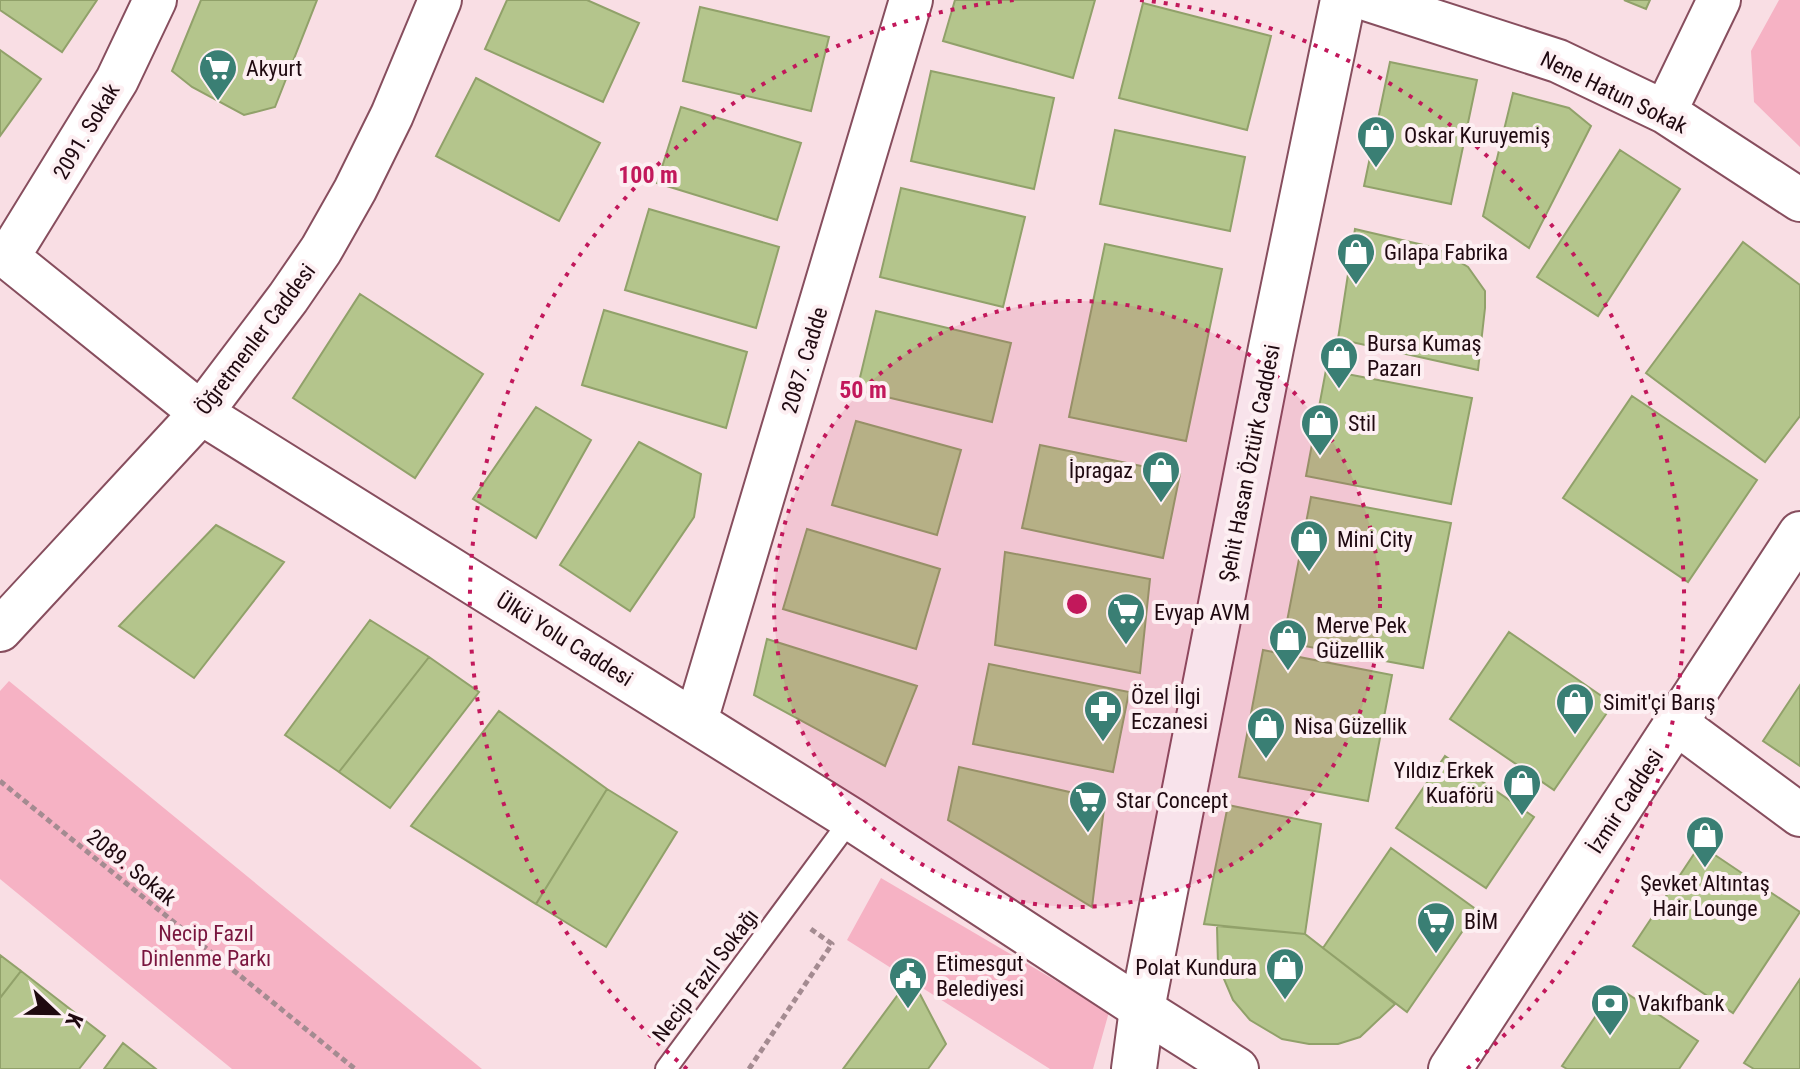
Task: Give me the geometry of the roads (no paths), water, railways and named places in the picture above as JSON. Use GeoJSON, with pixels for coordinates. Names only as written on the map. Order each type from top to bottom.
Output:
{"type":"FeatureCollection","features":[{"type":"Feature","properties":{"kind":"street","name":"2091. Sokak"},"geometry":{"type":"LineString","coordinates":[[4,254],[117,80],[155,0]]}},
{"type":"Feature","properties":{"kind":"street","name":"Öğretmenler Caddesi"},"geometry":{"type":"LineString","coordinates":[[0,630],[201,413],[288,298],[321,250],[355,190],[392,115],[440,0]]}},
{"type":"Feature","properties":{"kind":"street","name":"2087. Cadde"},"geometry":{"type":"LineString","coordinates":[[696,721],[911,0]]}},
{"type":"Feature","properties":{"kind":"street","name":"Şehit Hasan Öztürk Caddesi"},"geometry":{"type":"LineString","coordinates":[[1134,1069],[1142,1009],[1274,333],[1343,0]]}},
{"type":"Feature","properties":{"kind":"street","name":"Nene Hatun Sokak"},"geometry":{"type":"LineString","coordinates":[[1369,0],[1558,61],[1665,112],[1800,200]]}},
{"type":"Feature","properties":{"kind":"street"},"geometry":{"type":"LineString","coordinates":[[1665,112],[1719,0]]}},
{"type":"Feature","properties":{"kind":"street","name":"Ülkü Yolu Caddesi"},"geometry":{"type":"LineString","coordinates":[[4,254],[201,413],[851,819],[1237,1069]]}},
{"type":"Feature","properties":{"kind":"street","name":"İzmir Caddesi"},"geometry":{"type":"LineString","coordinates":[[1450,1069],[1800,533]]}},
{"type":"Feature","properties":{"kind":"street"},"geometry":{"type":"LineString","coordinates":[[1676,723],[1800,815]]}},
{"type":"Feature","properties":{"kind":"lane","name":"Necip Fazıl Sokağı"},"geometry":{"type":"LineString","coordinates":[[666,1069],[851,819]]}},
{"type":"Feature","properties":{"kind":"place","name":"Akyurt"},"geometry":{"type":"Point","coordinates":[218,102]}},
{"type":"Feature","properties":{"kind":"place","name":"Oskar Kuruyemiş"},"geometry":{"type":"Point","coordinates":[1376,169]}},
{"type":"Feature","properties":{"kind":"place","name":"Gılapa Fabrika"},"geometry":{"type":"Point","coordinates":[1356,286]}},
{"type":"Feature","properties":{"kind":"place","name":"Bursa Kumaş Pazarı"},"geometry":{"type":"Point","coordinates":[1339,390]}},
{"type":"Feature","properties":{"kind":"place","name":"Stil"},"geometry":{"type":"Point","coordinates":[1320,457]}},
{"type":"Feature","properties":{"kind":"place","name":"İpragaz"},"geometry":{"type":"Point","coordinates":[1161,504]}},
{"type":"Feature","properties":{"kind":"place","name":"Mini City"},"geometry":{"type":"Point","coordinates":[1309,573]}},
{"type":"Feature","properties":{"kind":"place","name":"Evyap AVM"},"geometry":{"type":"Point","coordinates":[1126,646]}},
{"type":"Feature","properties":{"kind":"place","name":"Merve Pek Güzellik"},"geometry":{"type":"Point","coordinates":[1288,672]}},
{"type":"Feature","properties":{"kind":"place","name":"Simit'çi Barış"},"geometry":{"type":"Point","coordinates":[1575,736]}},
{"type":"Feature","properties":{"kind":"place","name":"Özel İlgi Eczanesi"},"geometry":{"type":"Point","coordinates":[1103,743]}},
{"type":"Feature","properties":{"kind":"place","name":"Nisa Güzellik"},"geometry":{"type":"Point","coordinates":[1266,760]}},
{"type":"Feature","properties":{"kind":"place","name":"Yıldız Erkek Kuaförü"},"geometry":{"type":"Point","coordinates":[1522,817]}},
{"type":"Feature","properties":{"kind":"place","name":"Star Concept"},"geometry":{"type":"Point","coordinates":[1088,834]}},
{"type":"Feature","properties":{"kind":"place","name":"Şevket Altıntaş Hair Lounge"},"geometry":{"type":"Point","coordinates":[1705,869]}},
{"type":"Feature","properties":{"kind":"place","name":"BİM"},"geometry":{"type":"Point","coordinates":[1436,955]}},
{"type":"Feature","properties":{"kind":"place","name":"Polat Kundura"},"geometry":{"type":"Point","coordinates":[1285,1001]}},
{"type":"Feature","properties":{"kind":"place","name":"Etimesgut Belediyesi"},"geometry":{"type":"Point","coordinates":[908,1010]}},
{"type":"Feature","properties":{"kind":"place","name":"Vakıfbank"},"geometry":{"type":"Point","coordinates":[1610,1037]}},
{"type":"Feature","properties":{"kind":"park label","name":"Necip Fazıl Dinlenme Parkı"},"geometry":{"type":"Point","coordinates":[206,946]}}]}
